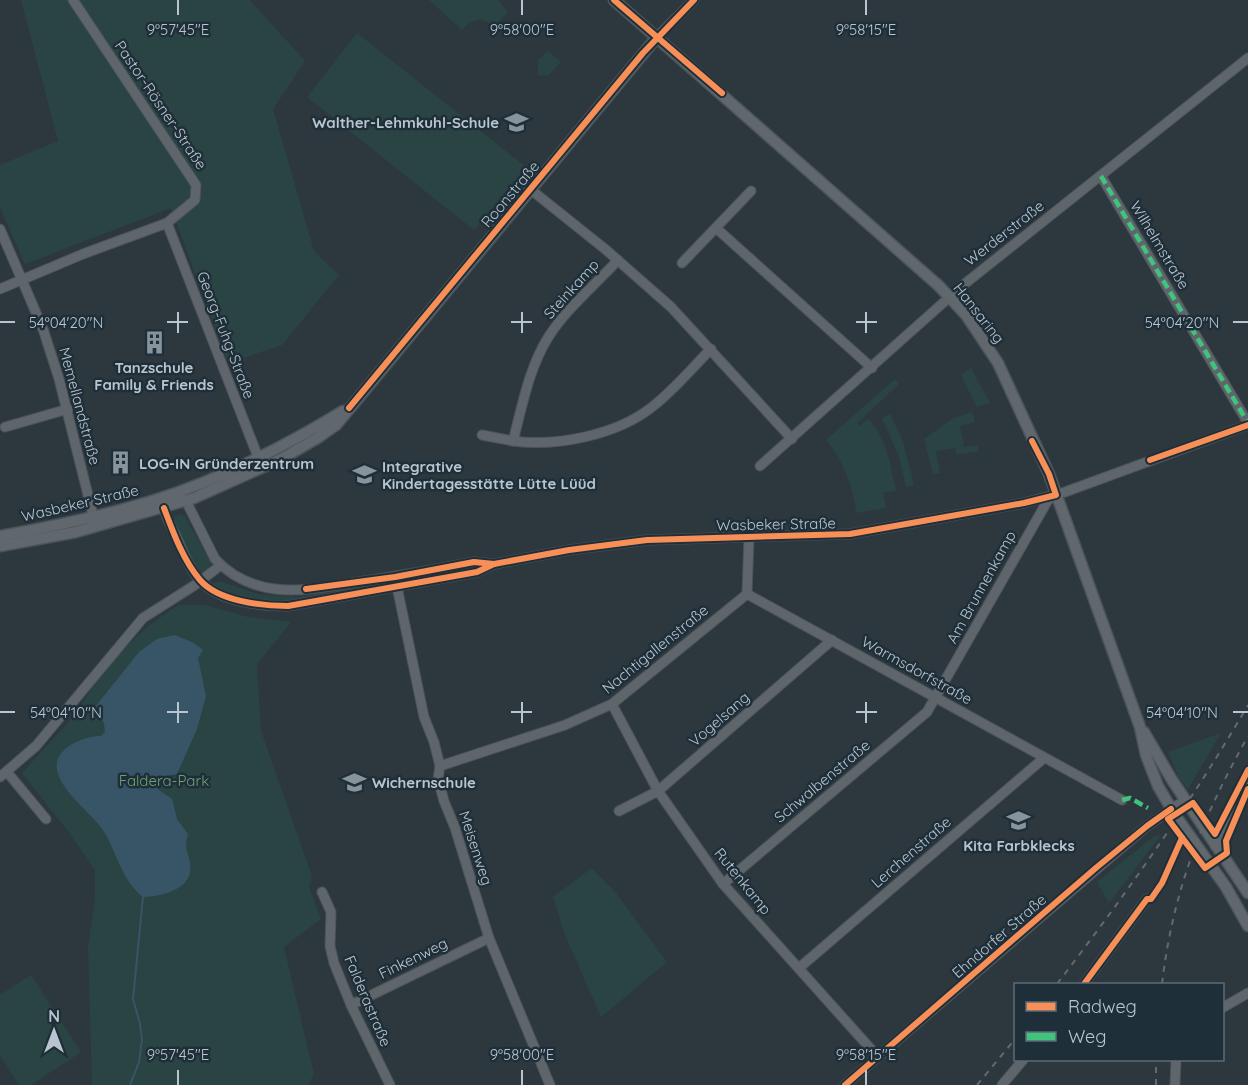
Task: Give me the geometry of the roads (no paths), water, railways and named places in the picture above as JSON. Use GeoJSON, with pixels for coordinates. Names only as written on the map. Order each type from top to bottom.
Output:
{"type":"FeatureCollection","features":[{"type":"Feature","properties":{"kind":"main road","name":"Hansaring"},"geometry":{"type":"LineString","coordinates":[[614,0],[949,296],[972,324],[998,363],[1049,474],[1140,727],[1146,755],[1156,781],[1172,809],[1226,887],[1248,926]]}},
{"type":"Feature","properties":{"kind":"main road","name":"Roonstraße"},"geometry":{"type":"LineString","coordinates":[[164,508],[186,501],[281,459],[336,425],[657,37]]}},
{"type":"Feature","properties":{"kind":"main road","name":"Roonstraße"},"geometry":{"type":"LineString","coordinates":[[171,495],[287,444],[349,408]]}},
{"type":"Feature","properties":{"kind":"main road","name":"Wasbeker Straße"},"geometry":{"type":"LineString","coordinates":[[0,546],[94,522],[171,495]]}},
{"type":"Feature","properties":{"kind":"main road","name":"Wasbeker Straße"},"geometry":{"type":"LineString","coordinates":[[0,536],[94,522],[164,508]]}},
{"type":"Feature","properties":{"kind":"main road","name":"Hansaring"},"geometry":{"type":"LineString","coordinates":[[1140,727],[1185,800],[1248,893]]}},
{"type":"Feature","properties":{"kind":"street","name":"Pastor-Rösner-Straße"},"geometry":{"type":"LineString","coordinates":[[0,289],[82,254],[167,223],[195,200],[196,185],[72,0]]}},
{"type":"Feature","properties":{"kind":"street","name":"Roonstraße"},"geometry":{"type":"LineString","coordinates":[[657,37],[694,0]]}},
{"type":"Feature","properties":{"kind":"street","name":"Werderstraße"},"geometry":{"type":"LineString","coordinates":[[760,466],[872,368],[949,296],[1248,58]]}},
{"type":"Feature","properties":{"kind":"street","name":"Wilhelmstraße"},"geometry":{"type":"LineString","coordinates":[[1101,176],[1248,424]]}},
{"type":"Feature","properties":{"kind":"street","name":"Steinkamp"},"geometry":{"type":"LineString","coordinates":[[530,189],[618,260],[671,307],[792,439]]}},
{"type":"Feature","properties":{"kind":"street"},"geometry":{"type":"LineString","coordinates":[[682,263],[751,191]]}},
{"type":"Feature","properties":{"kind":"street","name":"Georg-Fuhg-Straße"},"geometry":{"type":"LineString","coordinates":[[167,223],[258,457]]}},
{"type":"Feature","properties":{"kind":"street"},"geometry":{"type":"LineString","coordinates":[[716,228],[872,368]]}},
{"type":"Feature","properties":{"kind":"street","name":"Memellandstraße"},"geometry":{"type":"LineString","coordinates":[[0,229],[43,329],[68,409],[94,522]]}},
{"type":"Feature","properties":{"kind":"street","name":"Steinkamp"},"geometry":{"type":"LineString","coordinates":[[513,441],[536,360],[549,337],[561,320],[618,260]]}},
{"type":"Feature","properties":{"kind":"street"},"geometry":{"type":"LineString","coordinates":[[482,435],[535,444],[579,439],[638,418],[653,407],[711,349]]}},
{"type":"Feature","properties":{"kind":"street"},"geometry":{"type":"LineString","coordinates":[[6,427],[68,409]]}},
{"type":"Feature","properties":{"kind":"street","name":"Wasbeker Straße"},"geometry":{"type":"LineString","coordinates":[[164,508],[188,563],[201,581],[215,591],[241,601],[266,606],[309,604],[477,572],[494,564],[569,550],[647,540],[850,534],[1024,503],[1056,495],[1248,424]]}},
{"type":"Feature","properties":{"kind":"street","name":"Wasbeker Straße"},"geometry":{"type":"LineString","coordinates":[[171,495],[186,501],[215,559],[221,565],[233,575],[252,584],[275,589],[306,589],[395,577],[474,562],[494,564]]}},
{"type":"Feature","properties":{"kind":"street"},"geometry":{"type":"LineString","coordinates":[[164,508],[171,495]]}},
{"type":"Feature","properties":{"kind":"street","name":"Am Brunnenkamp"},"geometry":{"type":"LineString","coordinates":[[936,698],[1048,500],[1056,495]]}},
{"type":"Feature","properties":{"kind":"street"},"geometry":{"type":"LineString","coordinates":[[747,594],[748,537]]}},
{"type":"Feature","properties":{"kind":"street"},"geometry":{"type":"LineString","coordinates":[[46,819],[4,775],[36,746],[143,618],[201,581],[221,565]]}},
{"type":"Feature","properties":{"kind":"street","name":"Meisenweg"},"geometry":{"type":"LineString","coordinates":[[395,577],[424,717],[440,766],[438,779],[444,801],[455,828],[489,938],[550,1085]]}},
{"type":"Feature","properties":{"kind":"street","name":"Warmsdorfstraße"},"geometry":{"type":"LineString","coordinates":[[747,594],[1122,800]]}},
{"type":"Feature","properties":{"kind":"street","name":"Nachtigallenstraße"},"geometry":{"type":"LineString","coordinates":[[440,766],[565,725],[612,704],[747,594]]}},
{"type":"Feature","properties":{"kind":"street","name":"Vogelsang"},"geometry":{"type":"LineString","coordinates":[[619,811],[658,791],[832,640]]}},
{"type":"Feature","properties":{"kind":"street","name":"Schwalbenstraße"},"geometry":{"type":"LineString","coordinates":[[723,884],[927,712],[936,698]]}},
{"type":"Feature","properties":{"kind":"street","name":"Rutenkamp"},"geometry":{"type":"LineString","coordinates":[[612,704],[658,791],[723,884],[878,1057]]}},
{"type":"Feature","properties":{"kind":"street","name":"Lerchenstraße"},"geometry":{"type":"LineString","coordinates":[[799,968],[1044,758]]}},
{"type":"Feature","properties":{"kind":"street"},"geometry":{"type":"LineString","coordinates":[[1215,846],[1248,780]]}},
{"type":"Feature","properties":{"kind":"street","name":"Ehndorfer Straße"},"geometry":{"type":"LineString","coordinates":[[845,1085],[1097,867],[1147,826],[1185,800]]}},
{"type":"Feature","properties":{"kind":"street","name":"Falderastraße"},"geometry":{"type":"LineString","coordinates":[[322,892],[332,912],[330,946],[334,963],[351,1005],[390,1085]]}},
{"type":"Feature","properties":{"kind":"street"},"geometry":{"type":"LineString","coordinates":[[1085,983],[1147,899]]}},
{"type":"Feature","properties":{"kind":"street","name":"Finkenweg"},"geometry":{"type":"LineString","coordinates":[[351,1005],[489,938]]}},
{"type":"Feature","properties":{"kind":"street"},"geometry":{"type":"LineString","coordinates":[[1224,1007],[1248,993]]}},
{"type":"Feature","properties":{"kind":"street"},"geometry":{"type":"LineString","coordinates":[[1002,1085],[1021,1061]]}},
{"type":"Feature","properties":{"kind":"street"},"geometry":{"type":"LineString","coordinates":[[1175,1085],[1176,1061]]}},
{"type":"Feature","properties":{"kind":"water"},"geometry":{"type":"Polygon","coordinates":[[[175,635],[194,643],[203,650],[198,658],[206,696],[197,729],[177,774],[163,777],[154,783],[159,790],[172,799],[177,819],[188,834],[186,846],[190,871],[188,879],[176,889],[168,893],[143,897],[124,874],[103,830],[69,793],[62,782],[57,771],[57,761],[63,751],[71,745],[86,738],[101,736],[105,732],[104,723],[95,707],[139,652],[157,639],[175,635]]]}},
{"type":"Feature","properties":{"kind":"waterway"},"geometry":{"type":"LineString","coordinates":[[130,1085],[139,1062],[142,1040],[133,999],[143,897]]}},
{"type":"Feature","properties":{"kind":"railway"},"geometry":{"type":"LineString","coordinates":[[1058,983],[1157,848],[1248,705]]}},
{"type":"Feature","properties":{"kind":"railway"},"geometry":{"type":"LineString","coordinates":[[1162,983],[1174,917],[1192,856],[1203,826],[1248,736]]}},
{"type":"Feature","properties":{"kind":"railway"},"geometry":{"type":"LineString","coordinates":[[977,1085],[1014,1040]]}},
{"type":"Feature","properties":{"kind":"railway"},"geometry":{"type":"LineString","coordinates":[[1156,1061],[1156,1085]]}},
{"type":"Feature","properties":{"kind":"place","name":"Walther-Lehmkuhl-Schule"},"geometry":{"type":"Point","coordinates":[517,122]}},
{"type":"Feature","properties":{"kind":"place","name":"Tanzschule Family & Friends"},"geometry":{"type":"Point","coordinates":[154,343]}},
{"type":"Feature","properties":{"kind":"place","name":"LOG-IN Gründerzentrum"},"geometry":{"type":"Point","coordinates":[121,463]}},
{"type":"Feature","properties":{"kind":"place","name":"Integrative Kindertagesstätte Lütte Lüüd"},"geometry":{"type":"Point","coordinates":[364,475]}},
{"type":"Feature","properties":{"kind":"place","name":"Wichernschule"},"geometry":{"type":"Point","coordinates":[354,782]}},
{"type":"Feature","properties":{"kind":"place","name":"Kita Farbklecks"},"geometry":{"type":"Point","coordinates":[1019,821]}},
{"type":"Feature","properties":{"kind":"park label","name":"Faldera-Park"},"geometry":{"type":"Point","coordinates":[164,780]}}]}
